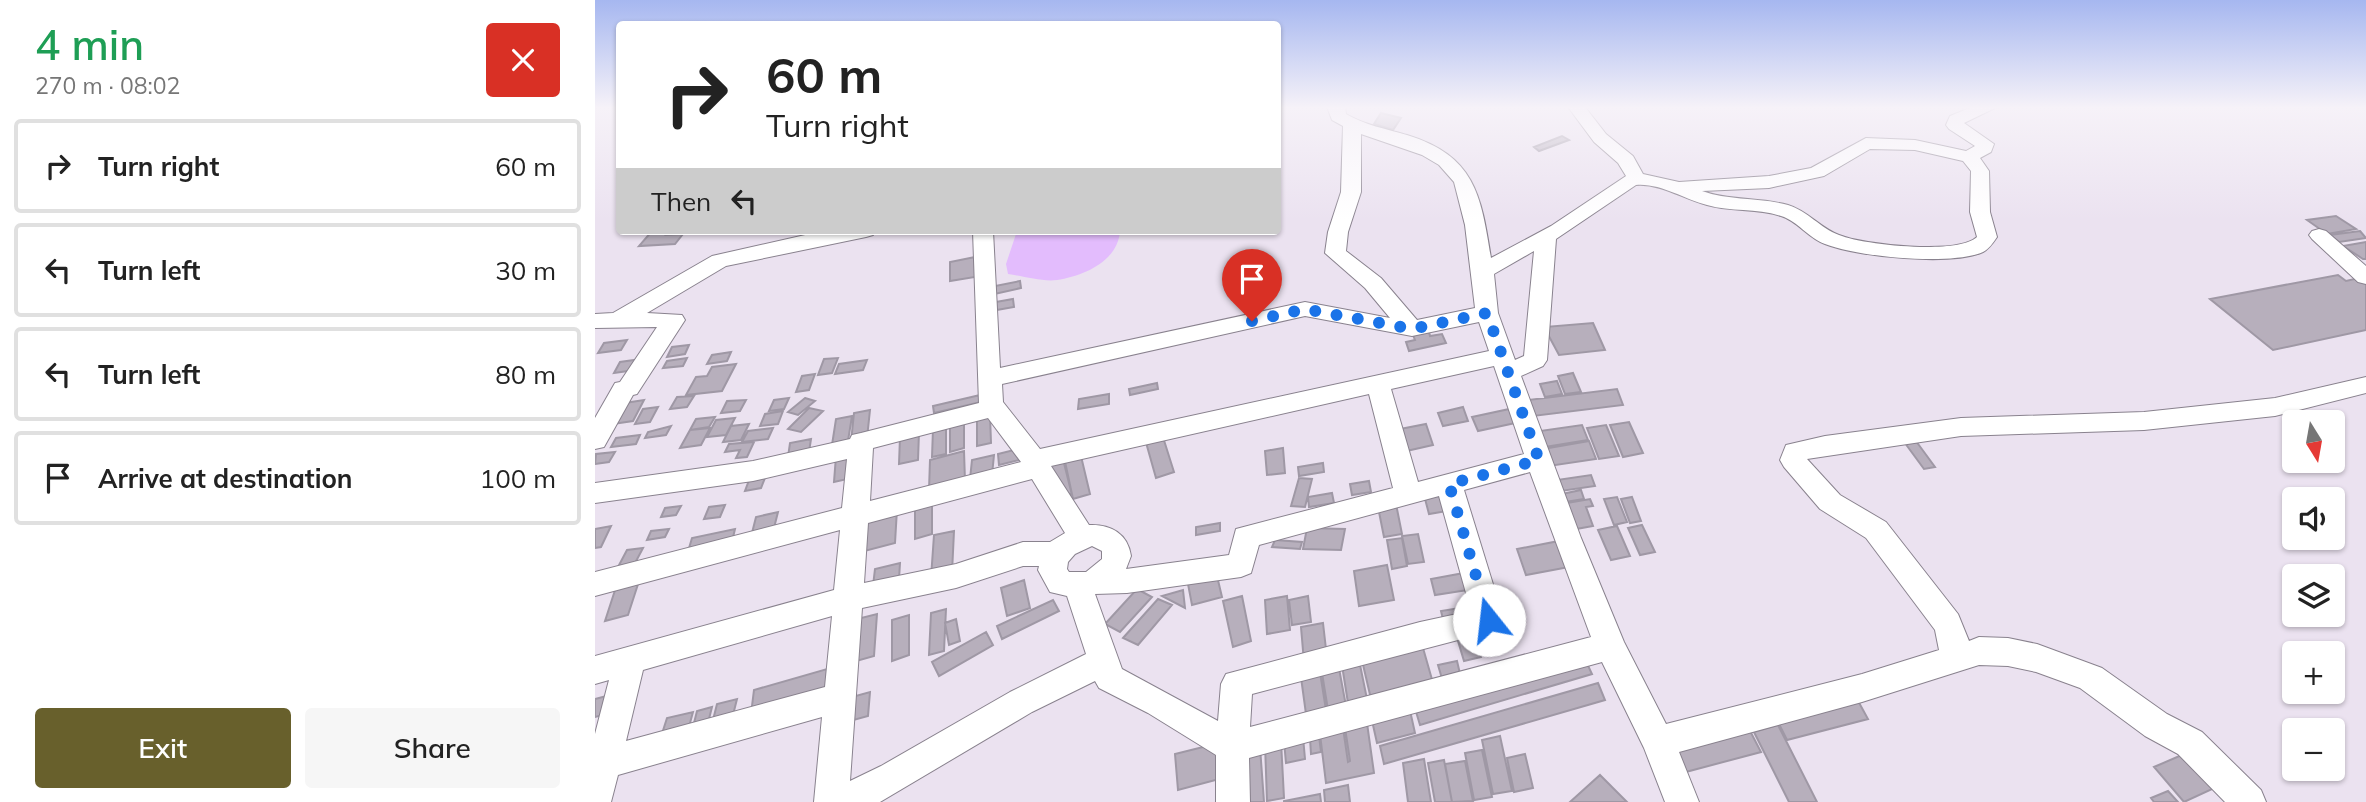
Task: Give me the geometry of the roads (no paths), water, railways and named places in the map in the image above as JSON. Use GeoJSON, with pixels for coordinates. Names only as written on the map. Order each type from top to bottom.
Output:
{"type":"FeatureCollection","features":[{"type":"Feature","properties":{"kind":"street"},"geometry":{"type":"LineString","coordinates":[[1352,144],[1351,192],[1338,232],[1335,253],[1373,284],[1412,329]]}},
{"type":"Feature","properties":{"kind":"street"},"geometry":{"type":"LineString","coordinates":[[1413,144],[1430,151],[1451,166],[1464,182],[1470,199],[1483,271],[1487,313],[1505,365],[1610,646],[1658,742],[1682,802]]}},
{"type":"Feature","properties":{"kind":"street"},"geometry":{"type":"LineString","coordinates":[[1608,144],[1626,160],[1637,179]]}},
{"type":"Feature","properties":{"kind":"street"},"geometry":{"type":"LineString","coordinates":[[1483,271],[1546,237],[1631,180],[1700,187],[1769,182],[1817,172],[1863,144]]}},
{"type":"Feature","properties":{"kind":"street"},"geometry":{"type":"LineString","coordinates":[[1669,184],[1716,202],[1748,204],[1796,214],[1827,239],[1846,246],[1924,252],[1975,248],[1987,237],[1980,212],[1980,171],[1969,157],[1901,144]]}},
{"type":"Feature","properties":{"kind":"street"},"geometry":{"type":"LineString","coordinates":[[1969,157],[1985,148],[1985,144]]}},
{"type":"Feature","properties":{"kind":"street"},"geometry":{"type":"LineString","coordinates":[[606,320],[719,261],[828,235]]}},
{"type":"Feature","properties":{"kind":"street"},"geometry":{"type":"LineString","coordinates":[[983,235],[991,404],[1036,464],[1082,537]]}},
{"type":"Feature","properties":{"kind":"street"},"geometry":{"type":"LineString","coordinates":[[2319,235],[2366,277]]}},
{"type":"Feature","properties":{"kind":"street"},"geometry":{"type":"LineString","coordinates":[[595,584],[855,517],[1036,464],[1378,384],[1535,360],[1546,237]]}},
{"type":"Feature","properties":{"kind":"street"},"geometry":{"type":"LineString","coordinates":[[989,379],[1305,309],[1412,329],[1487,313]]}},
{"type":"Feature","properties":{"kind":"street"},"geometry":{"type":"LineString","coordinates":[[595,440],[624,389],[628,388],[674,320],[606,320]]}},
{"type":"Feature","properties":{"kind":"street"},"geometry":{"type":"LineString","coordinates":[[1378,384],[1408,494]]}},
{"type":"Feature","properties":{"kind":"street"},"geometry":{"type":"LineString","coordinates":[[1954,660],[1954,641],[1947,623],[1926,593],[1877,530],[1838,508],[1824,496],[1819,486],[1793,460],[1795,452],[1825,445],[1961,427],[2144,421],[2262,408],[2366,385]]}},
{"type":"Feature","properties":{"kind":"street"},"geometry":{"type":"LineString","coordinates":[[994,408],[861,442],[832,801],[893,778],[1021,702],[1104,661]]}},
{"type":"Feature","properties":{"kind":"street"},"geometry":{"type":"LineString","coordinates":[[595,493],[753,471],[861,446]]}},
{"type":"Feature","properties":{"kind":"street"},"geometry":{"type":"LineString","coordinates":[[1089,584],[1114,567],[1118,551],[1109,539],[1082,537],[1072,541],[1057,554],[1052,570],[1061,583],[1089,584],[1241,565],[1247,537],[1539,460]]}},
{"type":"Feature","properties":{"kind":"street"},"geometry":{"type":"LineString","coordinates":[[1233,802],[1232,747],[1237,684],[1420,635],[1489,620],[1449,484]]}},
{"type":"Feature","properties":{"kind":"street"},"geometry":{"type":"LineString","coordinates":[[595,670],[848,599],[955,576],[1023,554],[1057,554]]}},
{"type":"Feature","properties":{"kind":"street"},"geometry":{"type":"LineString","coordinates":[[1089,584],[1104,661],[1110,678],[1159,703],[1232,747],[1610,646]]}},
{"type":"Feature","properties":{"kind":"street"},"geometry":{"type":"LineString","coordinates":[[1658,742],[1862,688],[1979,651],[2008,652],[2037,658],[2091,678],[2156,725],[2190,743],[2249,802]]}},
{"type":"Feature","properties":{"kind":"street"},"geometry":{"type":"LineString","coordinates":[[595,799],[630,660]]}},
{"type":"Feature","properties":{"kind":"street"},"geometry":{"type":"LineString","coordinates":[[604,763],[840,697]]}}]}
